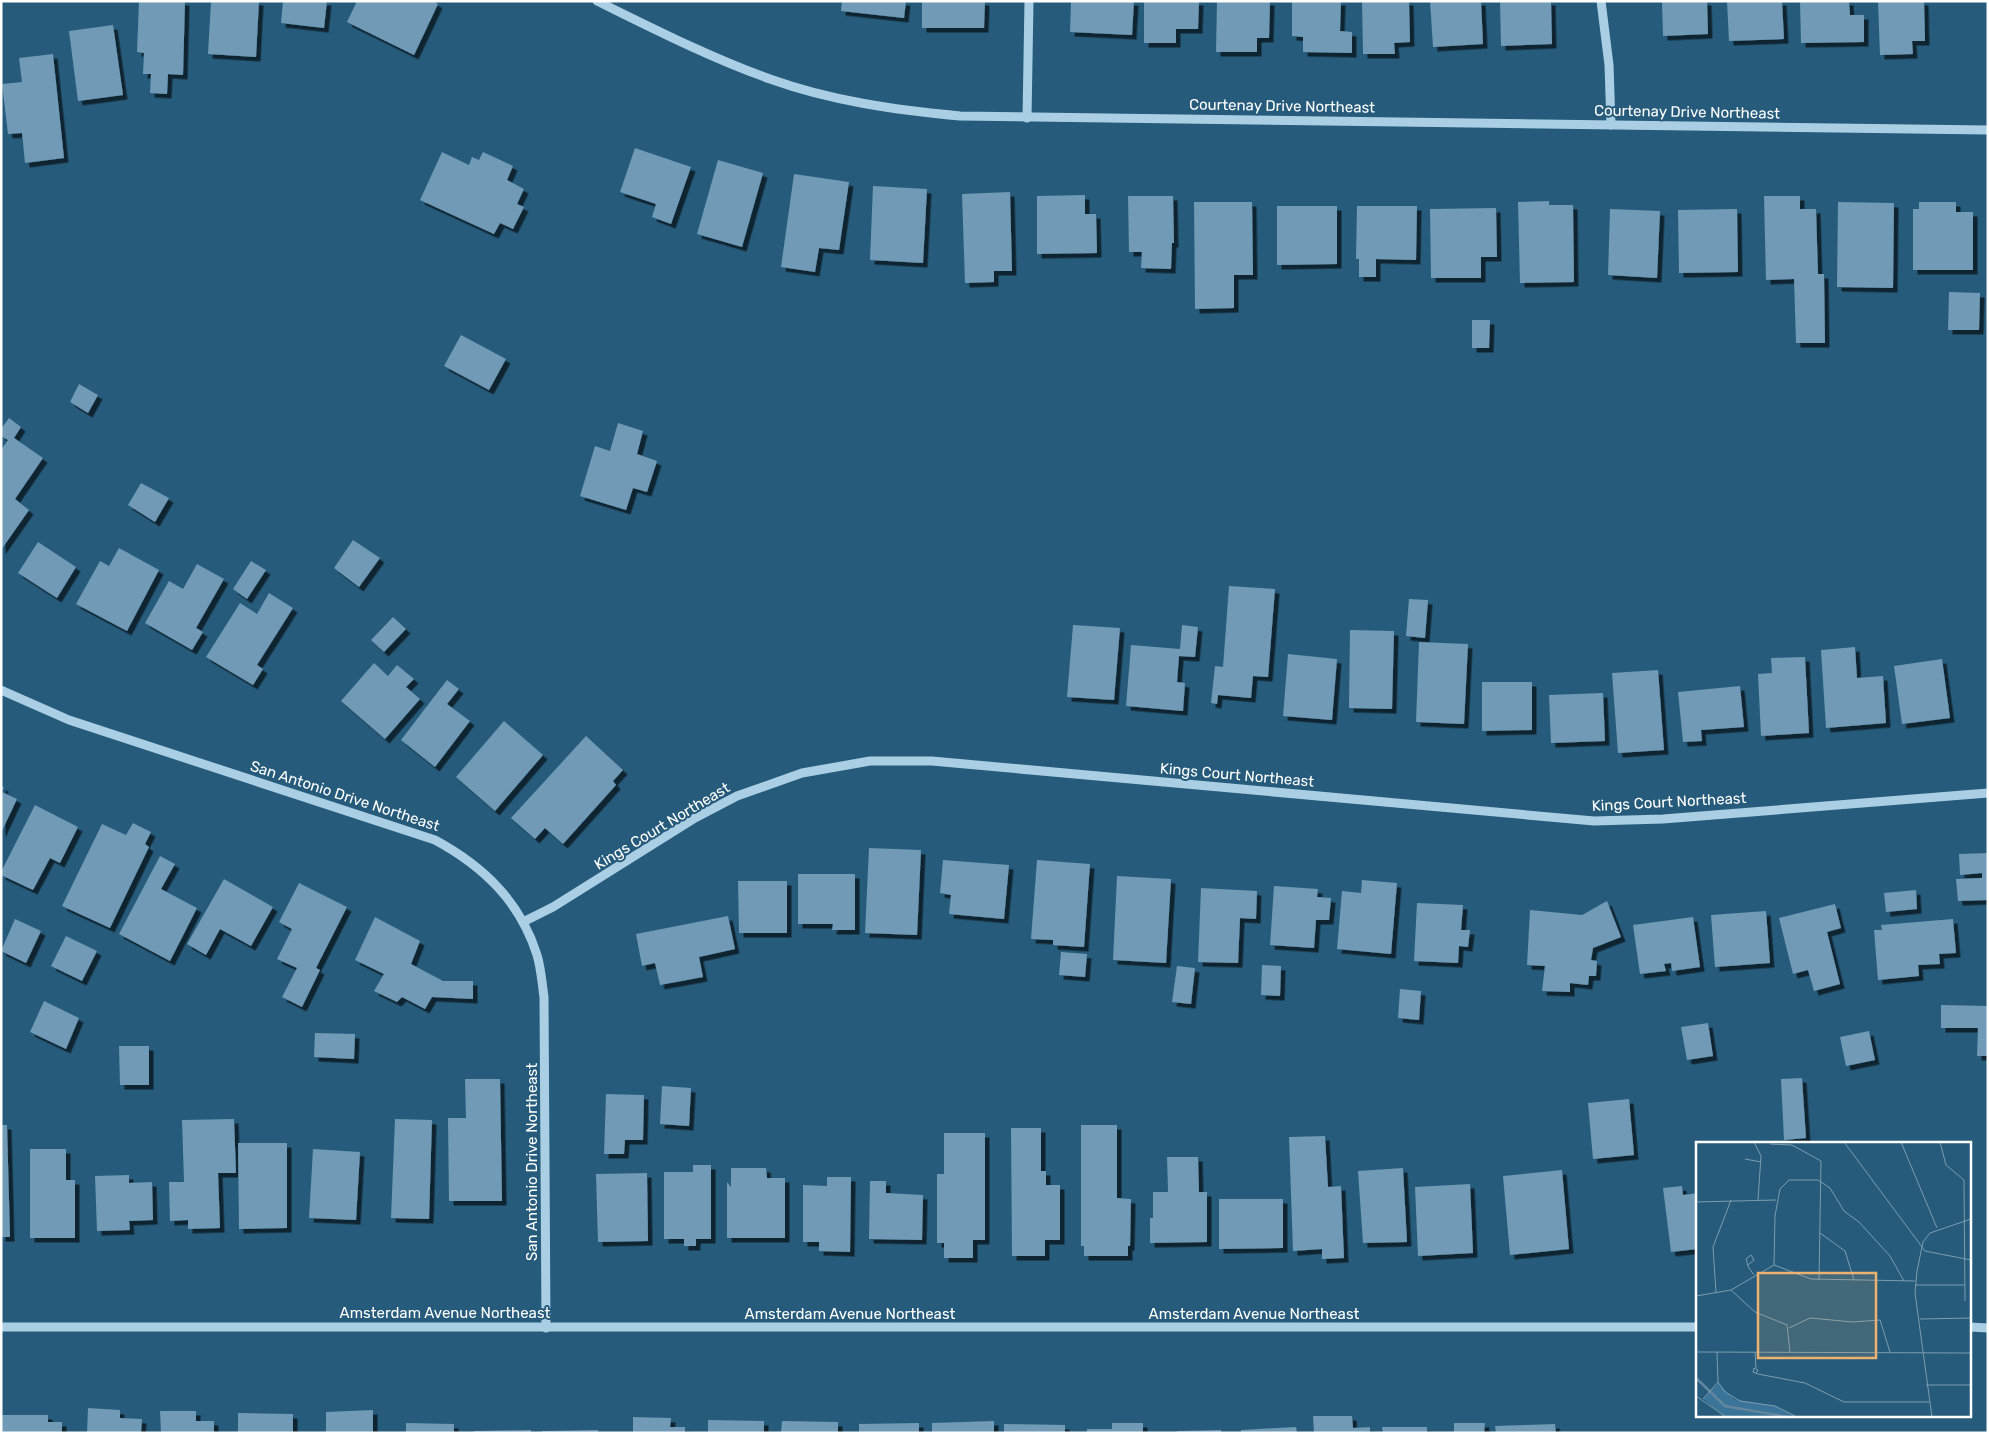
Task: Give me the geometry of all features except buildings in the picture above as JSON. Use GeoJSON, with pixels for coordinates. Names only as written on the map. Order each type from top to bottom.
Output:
{"type":"FeatureCollection","features":[{"type":"Feature","properties":{"kind":"street","name":"Courtenay Drive Northeast"},"geometry":{"type":"LineString","coordinates":[[597,1],[687,45],[771,79],[833,97],[896,110],[960,116],[1988,130]]}},
{"type":"Feature","properties":{"kind":"street"},"geometry":{"type":"LineString","coordinates":[[1027,118],[1029,1]]}},
{"type":"Feature","properties":{"kind":"street"},"geometry":{"type":"LineString","coordinates":[[1601,1],[1609,65],[1611,125]]}},
{"type":"Feature","properties":{"kind":"street","name":"San Antonio Drive Northeast"},"geometry":{"type":"LineString","coordinates":[[1,690],[69,720],[435,840],[463,856],[486,874],[508,898],[523,922],[537,955],[544,997],[546,1328]]}},
{"type":"Feature","properties":{"kind":"street","name":"Kings Court Northeast"},"geometry":{"type":"LineString","coordinates":[[523,922],[553,907],[695,818],[737,796],[802,773],[870,762],[932,762],[1594,820],[1663,819],[1988,793]]}},
{"type":"Feature","properties":{"kind":"street","name":"Amsterdam Avenue Northeast"},"geometry":{"type":"LineString","coordinates":[[1,1326],[546,1328],[1696,1327]]}},
{"type":"Feature","properties":{"kind":"street"},"geometry":{"type":"LineString","coordinates":[[1972,1328],[1988,1328]]}}]}
